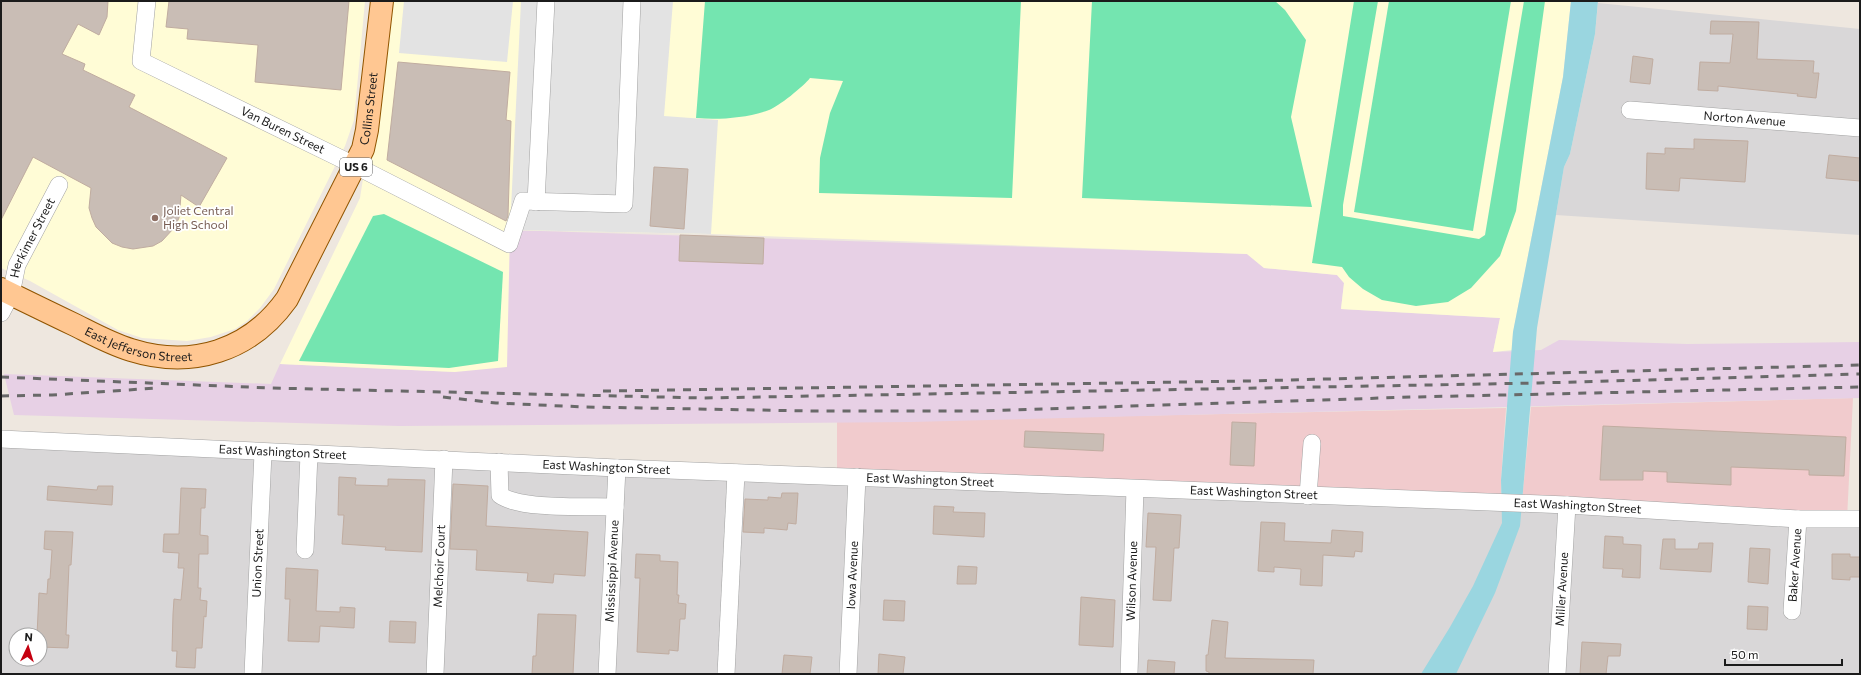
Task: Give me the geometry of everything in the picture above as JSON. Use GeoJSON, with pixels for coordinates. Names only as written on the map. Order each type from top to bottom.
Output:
{"type":"FeatureCollection","features":[{"type":"Feature","properties":{"kind":"main road","name":"Collins Street"},"geometry":{"type":"LineString","coordinates":[[275,315],[287,299],[356,166],[363,149],[367,130],[382,1]]}},
{"type":"Feature","properties":{"kind":"main road","name":"East Jefferson Street"},"geometry":{"type":"LineString","coordinates":[[6,291],[107,341],[131,350],[172,357],[204,355],[234,346],[258,331],[275,315]]}},
{"type":"Feature","properties":{"kind":"street","name":"Van Buren Street"},"geometry":{"type":"LineString","coordinates":[[147,1],[141,61],[356,166],[510,244],[523,201],[536,202]]}},
{"type":"Feature","properties":{"kind":"street"},"geometry":{"type":"LineString","coordinates":[[546,1],[536,202],[624,204],[632,1]]}},
{"type":"Feature","properties":{"kind":"street","name":"Norton Avenue"},"geometry":{"type":"LineString","coordinates":[[1630,110],[1860,128]]}},
{"type":"Feature","properties":{"kind":"street","name":"Herkimer Street"},"geometry":{"type":"LineString","coordinates":[[1,313],[6,291],[17,265],[59,185]]}},
{"type":"Feature","properties":{"kind":"street","name":"East Washington Street"},"geometry":{"type":"LineString","coordinates":[[1,439],[263,453],[444,459],[617,468],[1308,496],[1567,505],[1798,519],[1860,519]]}},
{"type":"Feature","properties":{"kind":"street"},"geometry":{"type":"LineString","coordinates":[[1308,496],[1312,443]]}},
{"type":"Feature","properties":{"kind":"street","name":"Union Street"},"geometry":{"type":"LineString","coordinates":[[253,674],[263,453]]}},
{"type":"Feature","properties":{"kind":"street"},"geometry":{"type":"LineString","coordinates":[[305,550],[309,454]]}},
{"type":"Feature","properties":{"kind":"street","name":"Melchoir Court"},"geometry":{"type":"LineString","coordinates":[[435,674],[444,459]]}},
{"type":"Feature","properties":{"kind":"street"},"geometry":{"type":"LineString","coordinates":[[499,462],[500,495],[505,498],[530,504],[616,507]]}},
{"type":"Feature","properties":{"kind":"street","name":"Mississippi Avenue"},"geometry":{"type":"LineString","coordinates":[[608,674],[617,468]]}},
{"type":"Feature","properties":{"kind":"street"},"geometry":{"type":"LineString","coordinates":[[726,674],[736,473]]}},
{"type":"Feature","properties":{"kind":"street","name":"Iowa Avenue"},"geometry":{"type":"LineString","coordinates":[[848,674],[857,477]]}},
{"type":"Feature","properties":{"kind":"street","name":"Wilson Avenue"},"geometry":{"type":"LineString","coordinates":[[1129,674],[1136,489]]}},
{"type":"Feature","properties":{"kind":"street","name":"Miller Avenue"},"geometry":{"type":"LineString","coordinates":[[1556,674],[1567,505]]}},
{"type":"Feature","properties":{"kind":"street","name":"Baker Avenue"},"geometry":{"type":"LineString","coordinates":[[1792,611],[1798,519]]}},
{"type":"Feature","properties":{"kind":"shaded area","name":"Joliet Central High School"},"geometry":{"type":"Polygon","coordinates":[[[1,1],[365,1],[354,120],[345,146],[274,289],[260,308],[247,321],[235,329],[211,337],[187,341],[142,338],[118,330],[30,281],[1,268],[1,1]]]}},
{"type":"Feature","properties":{"kind":"shaded area"},"geometry":{"type":"Polygon","coordinates":[[[391,1],[1571,1],[1563,77],[1513,332],[1512,350],[1493,352],[1500,318],[1341,309],[1344,283],[1337,275],[1264,268],[1247,254],[711,234],[510,230],[507,367],[455,372],[280,364],[360,198],[391,1]]]}},
{"type":"Feature","properties":{"kind":"shaded area"},"geometry":{"type":"Polygon","coordinates":[[[404,1],[513,1],[507,62],[399,53],[404,1]]]}},
{"type":"Feature","properties":{"kind":"shaded area"},"geometry":{"type":"Polygon","coordinates":[[[521,1],[673,1],[664,116],[718,120],[711,234],[510,230],[521,1]]]}},
{"type":"Feature","properties":{"kind":"shaded area"},"geometry":{"type":"Polygon","coordinates":[[[1598,3],[1860,29],[1860,235],[1556,215],[1564,167],[1570,154],[1595,34],[1598,3]]]}},
{"type":"Feature","properties":{"kind":"shaded area"},"geometry":{"type":"Polygon","coordinates":[[[510,230],[1247,254],[1264,268],[1337,275],[1344,283],[1341,309],[1500,318],[1493,352],[1541,350],[1559,340],[1687,344],[1860,342],[1860,398],[911,422],[399,426],[14,415],[4,374],[271,384],[280,364],[455,372],[510,230]]]}},
{"type":"Feature","properties":{"kind":"shaded area"},"geometry":{"type":"Polygon","coordinates":[[[1853,398],[1847,519],[1522,501],[1531,407],[1853,398]]]}},
{"type":"Feature","properties":{"kind":"shaded area"},"geometry":{"type":"Polygon","coordinates":[[[1506,408],[1501,502],[837,474],[837,422],[1506,408]]]}},
{"type":"Feature","properties":{"kind":"shaded area"},"geometry":{"type":"Polygon","coordinates":[[[1,434],[1860,520],[1860,674],[1,674],[1,434]]]}},
{"type":"Feature","properties":{"kind":"green space"},"geometry":{"type":"Polygon","coordinates":[[[705,1],[1021,1],[1012,198],[819,193],[820,158],[830,113],[843,81],[810,78],[791,96],[769,110],[733,118],[696,118],[705,1]]]}},
{"type":"Feature","properties":{"kind":"green space"},"geometry":{"type":"Polygon","coordinates":[[[1092,1],[1275,1],[1285,10],[1306,40],[1291,117],[1312,207],[1082,198],[1092,1]]]}},
{"type":"Feature","properties":{"kind":"green space"},"geometry":{"type":"Polygon","coordinates":[[[1354,1],[1378,1],[1343,205],[1343,216],[1479,239],[1485,235],[1524,1],[1545,1],[1516,211],[1500,256],[1471,288],[1448,302],[1416,306],[1382,300],[1363,289],[1349,277],[1342,267],[1312,263],[1354,1]]]}},
{"type":"Feature","properties":{"kind":"green space"},"geometry":{"type":"Polygon","coordinates":[[[1389,1],[1511,1],[1473,231],[1354,212],[1389,1]]]}},
{"type":"Feature","properties":{"kind":"green space"},"geometry":{"type":"Polygon","coordinates":[[[384,214],[503,272],[498,361],[449,368],[299,361],[373,216],[384,214]]]}},
{"type":"Feature","properties":{"kind":"water"},"geometry":{"type":"Polygon","coordinates":[[[1571,1],[1598,1],[1595,34],[1570,154],[1564,167],[1537,328],[1520,526],[1495,593],[1456,674],[1421,674],[1473,586],[1502,523],[1501,480],[1513,332],[1563,77],[1571,1]]]}},
{"type":"Feature","properties":{"kind":"building","name":"Joliet Central High School"},"geometry":{"type":"Polygon","coordinates":[[[1,1],[108,1],[107,17],[99,35],[78,24],[62,54],[85,64],[83,70],[135,95],[129,107],[227,158],[199,207],[181,195],[179,218],[174,228],[162,241],[153,246],[133,249],[112,243],[96,227],[92,218],[89,208],[91,188],[33,157],[1,220],[1,1]]]}},
{"type":"Feature","properties":{"kind":"building"},"geometry":{"type":"Polygon","coordinates":[[[169,1],[349,1],[341,90],[255,82],[258,45],[187,39],[188,29],[166,27],[169,1]]]}},
{"type":"Feature","properties":{"kind":"building"},"geometry":{"type":"Polygon","coordinates":[[[1711,21],[1759,22],[1757,59],[1814,61],[1813,73],[1819,73],[1816,98],[1797,96],[1798,94],[1718,86],[1718,91],[1698,90],[1700,62],[1730,63],[1733,34],[1710,34],[1711,21]]]}},
{"type":"Feature","properties":{"kind":"building"},"geometry":{"type":"Polygon","coordinates":[[[1633,56],[1653,59],[1650,84],[1630,82],[1633,56]]]}},
{"type":"Feature","properties":{"kind":"building"},"geometry":{"type":"Polygon","coordinates":[[[398,62],[510,72],[506,120],[511,121],[508,216],[506,221],[387,160],[398,62]]]}},
{"type":"Feature","properties":{"kind":"building"},"geometry":{"type":"Polygon","coordinates":[[[1694,139],[1748,141],[1745,182],[1680,178],[1679,191],[1646,189],[1647,153],[1665,154],[1665,148],[1694,149],[1694,139]]]}},
{"type":"Feature","properties":{"kind":"building"},"geometry":{"type":"Polygon","coordinates":[[[1829,155],[1860,158],[1860,181],[1826,178],[1829,155]]]}},
{"type":"Feature","properties":{"kind":"building"},"geometry":{"type":"Polygon","coordinates":[[[654,167],[688,169],[684,229],[650,226],[654,167]]]}},
{"type":"Feature","properties":{"kind":"building"},"geometry":{"type":"Polygon","coordinates":[[[680,235],[764,238],[763,264],[679,261],[680,235]]]}},
{"type":"Feature","properties":{"kind":"building"},"geometry":{"type":"Polygon","coordinates":[[[1232,422],[1256,423],[1254,466],[1230,465],[1232,422]]]}},
{"type":"Feature","properties":{"kind":"building"},"geometry":{"type":"Polygon","coordinates":[[[1603,426],[1846,437],[1844,476],[1809,475],[1809,470],[1731,467],[1731,485],[1667,482],[1667,472],[1643,471],[1643,480],[1600,480],[1603,426]]]}},
{"type":"Feature","properties":{"kind":"building"},"geometry":{"type":"Polygon","coordinates":[[[1025,431],[1104,434],[1103,451],[1024,447],[1025,431]]]}},
{"type":"Feature","properties":{"kind":"building"},"geometry":{"type":"Polygon","coordinates":[[[339,477],[356,478],[355,485],[388,486],[388,479],[425,480],[422,552],[385,550],[386,547],[342,544],[344,515],[338,515],[339,477]]]}},
{"type":"Feature","properties":{"kind":"building"},"geometry":{"type":"Polygon","coordinates":[[[453,484],[488,486],[486,526],[588,532],[585,576],[554,574],[553,583],[527,581],[528,573],[476,570],[477,550],[450,549],[453,484]]]}},
{"type":"Feature","properties":{"kind":"building"},"geometry":{"type":"Polygon","coordinates":[[[48,486],[97,490],[98,486],[113,486],[112,505],[47,500],[48,486]]]}},
{"type":"Feature","properties":{"kind":"building"},"geometry":{"type":"Polygon","coordinates":[[[181,488],[206,489],[205,508],[201,508],[200,535],[208,536],[208,554],[199,554],[198,588],[201,588],[200,600],[207,601],[206,617],[204,616],[202,648],[196,648],[195,668],[176,667],[177,651],[172,651],[174,599],[181,600],[184,568],[178,568],[179,553],[163,552],[164,534],[179,534],[181,488]]]}},
{"type":"Feature","properties":{"kind":"building"},"geometry":{"type":"Polygon","coordinates":[[[782,493],[798,493],[796,524],[788,523],[787,530],[764,528],[764,533],[743,532],[745,499],[768,500],[768,497],[781,498],[782,493]]]}},
{"type":"Feature","properties":{"kind":"building"},"geometry":{"type":"Polygon","coordinates":[[[934,506],[954,507],[953,512],[985,513],[984,537],[933,534],[934,506]]]}},
{"type":"Feature","properties":{"kind":"building"},"geometry":{"type":"Polygon","coordinates":[[[1148,513],[1181,515],[1179,548],[1174,548],[1171,601],[1153,600],[1156,547],[1146,547],[1148,513]]]}},
{"type":"Feature","properties":{"kind":"building"},"geometry":{"type":"Polygon","coordinates":[[[1261,522],[1285,523],[1284,541],[1331,543],[1332,530],[1363,532],[1362,552],[1355,551],[1354,557],[1323,555],[1322,586],[1300,585],[1301,569],[1274,567],[1274,572],[1258,571],[1261,522]]]}},
{"type":"Feature","properties":{"kind":"building"},"geometry":{"type":"Polygon","coordinates":[[[45,531],[73,532],[71,565],[69,565],[66,635],[69,635],[68,648],[48,647],[48,627],[37,627],[39,593],[47,594],[48,579],[50,579],[52,550],[44,549],[45,531]]]}},
{"type":"Feature","properties":{"kind":"building"},"geometry":{"type":"Polygon","coordinates":[[[1605,536],[1623,537],[1623,544],[1641,545],[1640,578],[1622,577],[1623,569],[1603,568],[1605,536]]]}},
{"type":"Feature","properties":{"kind":"building"},"geometry":{"type":"Polygon","coordinates":[[[1663,539],[1675,539],[1675,549],[1698,549],[1699,543],[1713,543],[1711,572],[1660,569],[1663,539]]]}},
{"type":"Feature","properties":{"kind":"building"},"geometry":{"type":"Polygon","coordinates":[[[1750,548],[1770,549],[1768,584],[1748,582],[1750,548]]]}},
{"type":"Feature","properties":{"kind":"building"},"geometry":{"type":"Polygon","coordinates":[[[636,554],[660,555],[660,561],[678,562],[678,603],[686,604],[685,619],[680,619],[678,651],[669,650],[669,654],[637,652],[640,578],[635,578],[636,554]]]}},
{"type":"Feature","properties":{"kind":"building"},"geometry":{"type":"Polygon","coordinates":[[[1832,554],[1850,554],[1850,557],[1860,557],[1860,577],[1850,577],[1850,580],[1832,579],[1832,554]]]}},
{"type":"Feature","properties":{"kind":"building"},"geometry":{"type":"Polygon","coordinates":[[[958,566],[977,567],[976,584],[957,584],[958,566]]]}},
{"type":"Feature","properties":{"kind":"building"},"geometry":{"type":"Polygon","coordinates":[[[286,568],[318,570],[316,611],[340,612],[340,607],[355,608],[354,628],[320,626],[319,642],[288,641],[290,599],[285,599],[286,568]]]}},
{"type":"Feature","properties":{"kind":"building"},"geometry":{"type":"Polygon","coordinates":[[[1081,597],[1115,600],[1113,647],[1079,645],[1081,597]]]}},
{"type":"Feature","properties":{"kind":"building"},"geometry":{"type":"Polygon","coordinates":[[[884,600],[905,601],[904,621],[883,620],[884,600]]]}},
{"type":"Feature","properties":{"kind":"building"},"geometry":{"type":"Polygon","coordinates":[[[1748,606],[1768,607],[1767,630],[1747,629],[1748,606]]]}},
{"type":"Feature","properties":{"kind":"building"},"geometry":{"type":"Polygon","coordinates":[[[538,614],[576,615],[573,674],[532,674],[533,656],[536,656],[538,614]]]}},
{"type":"Feature","properties":{"kind":"building"},"geometry":{"type":"Polygon","coordinates":[[[1212,620],[1228,622],[1225,658],[1314,660],[1313,674],[1209,674],[1209,672],[1206,671],[1206,655],[1208,655],[1212,620]]]}},
{"type":"Feature","properties":{"kind":"building"},"geometry":{"type":"Polygon","coordinates":[[[390,621],[416,622],[415,643],[389,642],[390,621]]]}},
{"type":"Feature","properties":{"kind":"building"},"geometry":{"type":"Polygon","coordinates":[[[1582,642],[1621,644],[1620,656],[1608,656],[1606,674],[1580,674],[1582,642]]]}},
{"type":"Feature","properties":{"kind":"building"},"geometry":{"type":"Polygon","coordinates":[[[879,654],[905,657],[903,674],[878,674],[879,654]]]}},
{"type":"Feature","properties":{"kind":"building"},"geometry":{"type":"Polygon","coordinates":[[[784,655],[812,657],[810,674],[782,674],[784,655]]]}},
{"type":"Feature","properties":{"kind":"building"},"geometry":{"type":"Polygon","coordinates":[[[1148,660],[1175,662],[1174,674],[1147,674],[1148,660]]]}},
{"type":"Feature","properties":{"kind":"railway"},"geometry":{"type":"LineString","coordinates":[[603,391],[1250,381],[1860,365]]}},
{"type":"Feature","properties":{"kind":"railway"},"geometry":{"type":"LineString","coordinates":[[1,377],[271,388],[704,398],[1539,383],[1860,374]]}},
{"type":"Feature","properties":{"kind":"railway"},"geometry":{"type":"LineString","coordinates":[[443,397],[496,403],[585,407],[813,411],[979,411],[1413,397],[1860,387]]}},
{"type":"Feature","properties":{"kind":"railway"},"geometry":{"type":"LineString","coordinates":[[1,396],[52,395],[157,388]]}},
{"type":"Feature","properties":{"kind":"place","name":"Joliet Central High School"},"geometry":{"type":"Point","coordinates":[155,218]}}]}
